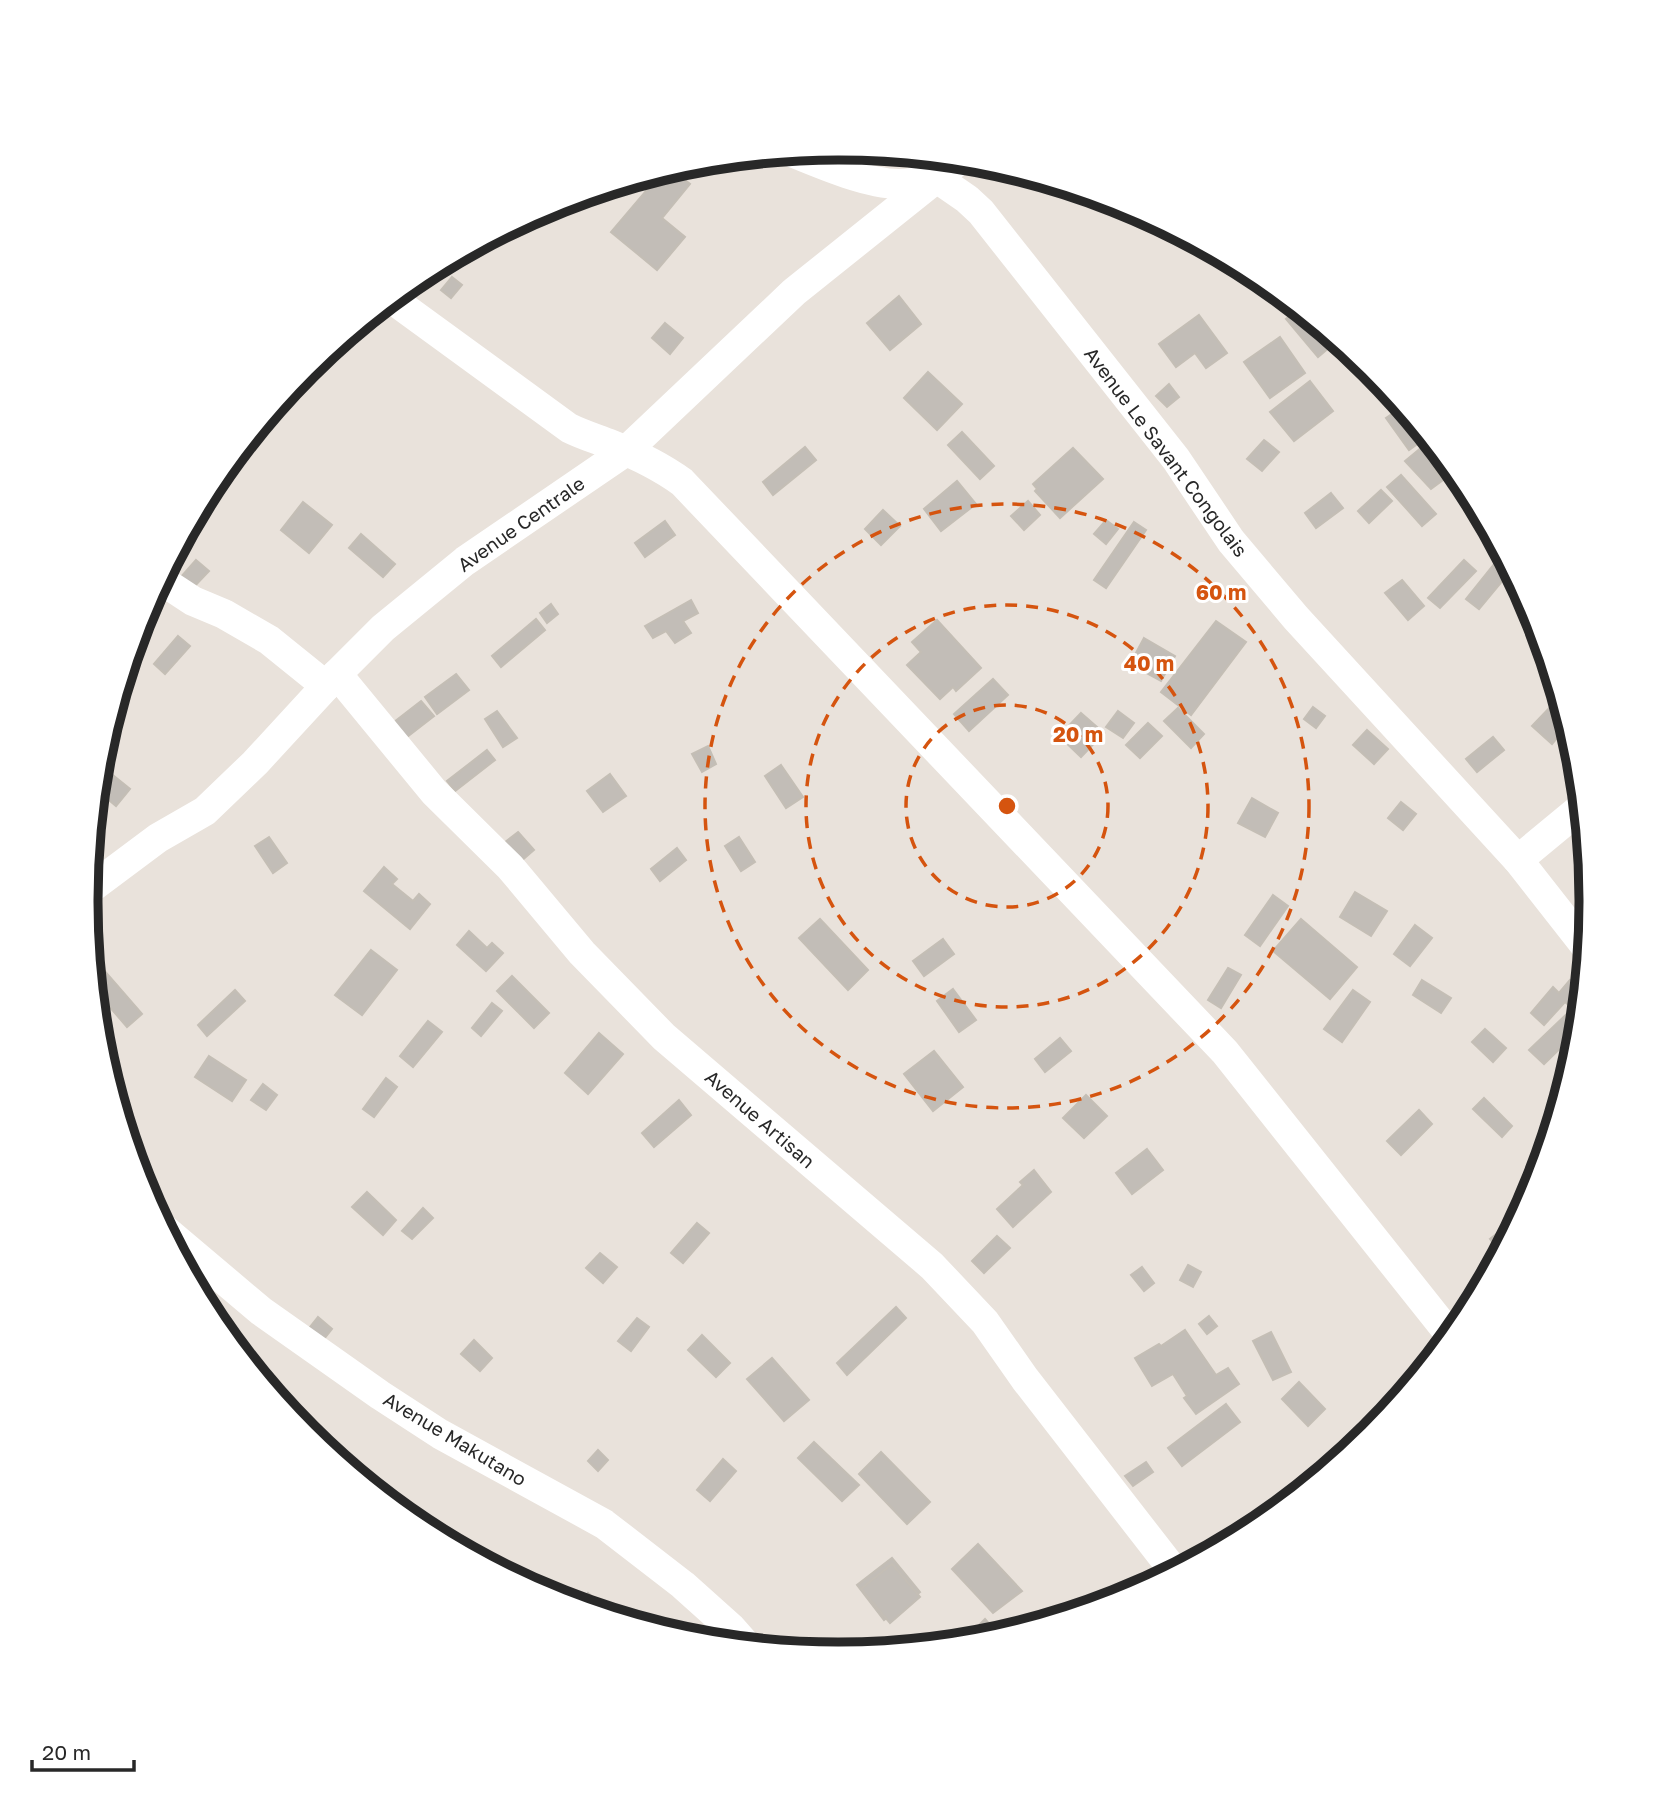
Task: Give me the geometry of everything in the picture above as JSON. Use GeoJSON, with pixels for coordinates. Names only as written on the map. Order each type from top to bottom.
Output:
{"type":"FeatureCollection","features":[{"type":"Feature","properties":{"kind":"street"},"geometry":{"type":"LineString","coordinates":[[812,161],[871,180],[899,184],[948,169]]}},
{"type":"Feature","properties":{"kind":"street","name":"Avenue Centrale"},"geometry":{"type":"LineString","coordinates":[[99,882],[158,838],[205,811],[255,763],[383,628],[465,561],[626,451],[794,292],[948,169]]}},
{"type":"Feature","properties":{"kind":"street","name":"Avenue Le Savant Congolais"},"geometry":{"type":"LineString","coordinates":[[948,169],[967,199],[981,212],[1176,459],[1231,541],[1296,618],[1518,860],[1578,936]]}},
{"type":"Feature","properties":{"kind":"street"},"geometry":{"type":"LineString","coordinates":[[400,305],[569,428],[660,466],[682,482],[1225,1052],[1444,1327]]}},
{"type":"Feature","properties":{"kind":"street","name":"Avenue Artisan"},"geometry":{"type":"LineString","coordinates":[[169,585],[193,601],[225,614],[331,680],[434,792],[510,867],[582,953],[655,1027],[932,1266],[976,1313],[1168,1564]]}},
{"type":"Feature","properties":{"kind":"street"},"geometry":{"type":"LineString","coordinates":[[1518,860],[1574,814]]}},
{"type":"Feature","properties":{"kind":"street","name":"Avenue Makutano"},"geometry":{"type":"LineString","coordinates":[[183,1245],[261,1311],[380,1395],[440,1434],[604,1524],[683,1585],[736,1634]]}},
{"type":"Feature","properties":{"kind":"building"},"geometry":{"type":"Polygon","coordinates":[[[682,178],[690,184],[662,218],[685,237],[657,270],[611,232],[651,185],[682,178]]]}},
{"type":"Feature","properties":{"kind":"building"},"geometry":{"type":"Polygon","coordinates":[[[452,277],[462,285],[451,298],[441,290],[452,277]]]}},
{"type":"Feature","properties":{"kind":"building"},"geometry":{"type":"Polygon","coordinates":[[[899,296],[921,324],[890,350],[867,323],[899,296]]]}},
{"type":"Feature","properties":{"kind":"building"},"geometry":{"type":"Polygon","coordinates":[[[1199,315],[1227,353],[1206,368],[1195,353],[1176,367],[1159,344],[1199,315]]]}},
{"type":"Feature","properties":{"kind":"building"},"geometry":{"type":"Polygon","coordinates":[[[1291,315],[1330,347],[1318,357],[1286,319],[1291,315]]]}},
{"type":"Feature","properties":{"kind":"building"},"geometry":{"type":"Polygon","coordinates":[[[665,323],[683,338],[670,354],[652,338],[665,323]]]}},
{"type":"Feature","properties":{"kind":"building"},"geometry":{"type":"Polygon","coordinates":[[[1280,337],[1305,373],[1270,398],[1244,362],[1280,337]]]}},
{"type":"Feature","properties":{"kind":"building"},"geometry":{"type":"Polygon","coordinates":[[[928,372],[962,404],[937,430],[904,398],[928,372]]]}},
{"type":"Feature","properties":{"kind":"building"},"geometry":{"type":"Polygon","coordinates":[[[1310,381],[1333,411],[1294,441],[1270,412],[1310,381]]]}},
{"type":"Feature","properties":{"kind":"building"},"geometry":{"type":"Polygon","coordinates":[[[1169,384],[1179,397],[1167,407],[1156,396],[1169,384]]]}},
{"type":"Feature","properties":{"kind":"building"},"geometry":{"type":"Polygon","coordinates":[[[1394,412],[1420,442],[1409,450],[1386,418],[1394,412]]]}},
{"type":"Feature","properties":{"kind":"building"},"geometry":{"type":"Polygon","coordinates":[[[962,432],[994,466],[980,479],[948,445],[962,432]]]}},
{"type":"Feature","properties":{"kind":"building"},"geometry":{"type":"Polygon","coordinates":[[[1264,440],[1279,452],[1262,471],[1247,459],[1264,440]]]}},
{"type":"Feature","properties":{"kind":"building"},"geometry":{"type":"Polygon","coordinates":[[[1423,446],[1437,466],[1434,468],[1443,480],[1431,489],[1405,461],[1423,446]]]}},
{"type":"Feature","properties":{"kind":"building"},"geometry":{"type":"Polygon","coordinates":[[[805,447],[816,460],[773,495],[763,482],[805,447]]]}},
{"type":"Feature","properties":{"kind":"building"},"geometry":{"type":"Polygon","coordinates":[[[1073,448],[1103,479],[1060,518],[1035,491],[1037,489],[1033,484],[1073,448]]]}},
{"type":"Feature","properties":{"kind":"building"},"geometry":{"type":"Polygon","coordinates":[[[1401,475],[1436,514],[1422,526],[1387,487],[1401,475]]]}},
{"type":"Feature","properties":{"kind":"building"},"geometry":{"type":"Polygon","coordinates":[[[957,481],[976,504],[941,531],[924,509],[957,481]]]}},
{"type":"Feature","properties":{"kind":"building"},"geometry":{"type":"Polygon","coordinates":[[[1381,490],[1392,501],[1369,523],[1358,511],[1381,490]]]}},
{"type":"Feature","properties":{"kind":"building"},"geometry":{"type":"Polygon","coordinates":[[[1331,493],[1343,508],[1316,528],[1305,513],[1331,493]]]}},
{"type":"Feature","properties":{"kind":"building"},"geometry":{"type":"Polygon","coordinates":[[[1028,501],[1040,515],[1024,530],[1011,516],[1028,501]]]}},
{"type":"Feature","properties":{"kind":"building"},"geometry":{"type":"Polygon","coordinates":[[[303,502],[332,525],[309,553],[281,530],[303,502]]]}},
{"type":"Feature","properties":{"kind":"building"},"geometry":{"type":"Polygon","coordinates":[[[883,510],[900,526],[881,545],[865,529],[883,510]]]}},
{"type":"Feature","properties":{"kind":"building"},"geometry":{"type":"Polygon","coordinates":[[[1106,520],[1118,529],[1106,544],[1094,534],[1106,520]]]}},
{"type":"Feature","properties":{"kind":"building"},"geometry":{"type":"Polygon","coordinates":[[[665,521],[675,535],[645,557],[635,543],[665,521]]]}},
{"type":"Feature","properties":{"kind":"building"},"geometry":{"type":"Polygon","coordinates":[[[1134,522],[1146,530],[1106,588],[1094,580],[1134,522]]]}},
{"type":"Feature","properties":{"kind":"building"},"geometry":{"type":"Polygon","coordinates":[[[361,534],[395,564],[383,577],[349,548],[361,534]]]}},
{"type":"Feature","properties":{"kind":"building"},"geometry":{"type":"Polygon","coordinates":[[[196,560],[209,571],[192,589],[179,579],[196,560]]]}},
{"type":"Feature","properties":{"kind":"building"},"geometry":{"type":"Polygon","coordinates":[[[1464,560],[1476,571],[1440,608],[1428,598],[1464,560]]]}},
{"type":"Feature","properties":{"kind":"building"},"geometry":{"type":"Polygon","coordinates":[[[1495,563],[1500,567],[1505,578],[1479,609],[1466,599],[1495,563]]]}},
{"type":"Feature","properties":{"kind":"building"},"geometry":{"type":"Polygon","coordinates":[[[1402,580],[1424,606],[1408,620],[1385,593],[1402,580]]]}},
{"type":"Feature","properties":{"kind":"building"},"geometry":{"type":"Polygon","coordinates":[[[691,600],[698,613],[683,621],[691,633],[675,643],[666,631],[653,638],[645,626],[691,600]]]}},
{"type":"Feature","properties":{"kind":"building"},"geometry":{"type":"Polygon","coordinates":[[[551,604],[558,614],[547,623],[540,613],[551,604]]]}},
{"type":"Feature","properties":{"kind":"building"},"geometry":{"type":"Polygon","coordinates":[[[536,619],[545,630],[501,667],[492,656],[536,619]]]}},
{"type":"Feature","properties":{"kind":"building"},"geometry":{"type":"Polygon","coordinates":[[[937,620],[981,668],[956,691],[953,687],[940,699],[907,665],[921,652],[912,642],[937,620]]]}},
{"type":"Feature","properties":{"kind":"building"},"geometry":{"type":"Polygon","coordinates":[[[1216,621],[1246,642],[1191,715],[1161,692],[1216,621]]]}},
{"type":"Feature","properties":{"kind":"building"},"geometry":{"type":"Polygon","coordinates":[[[178,636],[190,646],[165,674],[154,664],[178,636]]]}},
{"type":"Feature","properties":{"kind":"building"},"geometry":{"type":"Polygon","coordinates":[[[1144,638],[1175,656],[1161,681],[1130,664],[1144,638]]]}},
{"type":"Feature","properties":{"kind":"building"},"geometry":{"type":"Polygon","coordinates":[[[456,674],[469,690],[437,714],[425,697],[456,674]]]}},
{"type":"Feature","properties":{"kind":"building"},"geometry":{"type":"Polygon","coordinates":[[[993,679],[1008,695],[969,731],[954,714],[993,679]]]}},
{"type":"Feature","properties":{"kind":"building"},"geometry":{"type":"Polygon","coordinates":[[[421,701],[434,716],[402,741],[389,726],[421,701]]]}},
{"type":"Feature","properties":{"kind":"building"},"geometry":{"type":"Polygon","coordinates":[[[1553,705],[1560,735],[1552,744],[1532,726],[1553,705]]]}},
{"type":"Feature","properties":{"kind":"building"},"geometry":{"type":"Polygon","coordinates":[[[1313,707],[1325,716],[1316,728],[1304,719],[1313,707]]]}},
{"type":"Feature","properties":{"kind":"building"},"geometry":{"type":"Polygon","coordinates":[[[1178,708],[1204,734],[1191,748],[1164,721],[1178,708]]]}},
{"type":"Feature","properties":{"kind":"building"},"geometry":{"type":"Polygon","coordinates":[[[497,711],[517,738],[503,747],[485,719],[497,711]]]}},
{"type":"Feature","properties":{"kind":"building"},"geometry":{"type":"Polygon","coordinates":[[[1118,711],[1134,723],[1123,738],[1106,727],[1118,711]]]}},
{"type":"Feature","properties":{"kind":"building"},"geometry":{"type":"Polygon","coordinates":[[[1081,713],[1104,733],[1081,757],[1059,736],[1081,713]]]}},
{"type":"Feature","properties":{"kind":"building"},"geometry":{"type":"Polygon","coordinates":[[[1148,723],[1162,736],[1140,758],[1126,745],[1148,723]]]}},
{"type":"Feature","properties":{"kind":"building"},"geometry":{"type":"Polygon","coordinates":[[[1367,730],[1388,749],[1374,764],[1353,745],[1367,730]]]}},
{"type":"Feature","properties":{"kind":"building"},"geometry":{"type":"Polygon","coordinates":[[[1493,737],[1504,750],[1477,772],[1466,759],[1493,737]]]}},
{"type":"Feature","properties":{"kind":"building"},"geometry":{"type":"Polygon","coordinates":[[[708,746],[716,764],[702,772],[692,754],[708,746]]]}},
{"type":"Feature","properties":{"kind":"building"},"geometry":{"type":"Polygon","coordinates":[[[487,750],[495,760],[455,791],[447,781],[487,750]]]}},
{"type":"Feature","properties":{"kind":"building"},"geometry":{"type":"Polygon","coordinates":[[[781,765],[803,797],[786,808],[765,776],[781,765]]]}},
{"type":"Feature","properties":{"kind":"building"},"geometry":{"type":"Polygon","coordinates":[[[109,772],[130,789],[116,806],[105,797],[109,772]]]}},
{"type":"Feature","properties":{"kind":"building"},"geometry":{"type":"Polygon","coordinates":[[[610,774],[626,796],[603,812],[587,791],[610,774]]]}},
{"type":"Feature","properties":{"kind":"building"},"geometry":{"type":"Polygon","coordinates":[[[1252,798],[1278,813],[1265,837],[1238,823],[1252,798]]]}},
{"type":"Feature","properties":{"kind":"building"},"geometry":{"type":"Polygon","coordinates":[[[1401,802],[1416,814],[1403,830],[1388,818],[1401,802]]]}},
{"type":"Feature","properties":{"kind":"building"},"geometry":{"type":"Polygon","coordinates":[[[518,832],[534,850],[520,862],[504,843],[518,832]]]}},
{"type":"Feature","properties":{"kind":"building"},"geometry":{"type":"Polygon","coordinates":[[[269,837],[287,863],[273,873],[255,846],[269,837]]]}},
{"type":"Feature","properties":{"kind":"building"},"geometry":{"type":"Polygon","coordinates":[[[739,837],[755,862],[741,871],[725,846],[739,837]]]}},
{"type":"Feature","properties":{"kind":"building"},"geometry":{"type":"Polygon","coordinates":[[[677,848],[686,860],[660,881],[651,869],[677,848]]]}},
{"type":"Feature","properties":{"kind":"building"},"geometry":{"type":"Polygon","coordinates":[[[384,867],[397,879],[392,884],[413,901],[419,894],[430,904],[410,929],[364,891],[384,867]]]}},
{"type":"Feature","properties":{"kind":"building"},"geometry":{"type":"Polygon","coordinates":[[[1355,892],[1387,911],[1371,936],[1340,917],[1355,892]]]}},
{"type":"Feature","properties":{"kind":"building"},"geometry":{"type":"Polygon","coordinates":[[[1273,895],[1288,906],[1260,946],[1245,935],[1273,895]]]}},
{"type":"Feature","properties":{"kind":"building"},"geometry":{"type":"Polygon","coordinates":[[[820,919],[868,970],[848,990],[799,938],[820,919]]]}},
{"type":"Feature","properties":{"kind":"building"},"geometry":{"type":"Polygon","coordinates":[[[1301,919],[1357,967],[1330,999],[1273,951],[1301,919]]]}},
{"type":"Feature","properties":{"kind":"building"},"geometry":{"type":"Polygon","coordinates":[[[1415,925],[1432,938],[1410,966],[1394,954],[1415,925]]]}},
{"type":"Feature","properties":{"kind":"building"},"geometry":{"type":"Polygon","coordinates":[[[469,931],[487,948],[492,943],[503,953],[486,971],[457,945],[469,931]]]}},
{"type":"Feature","properties":{"kind":"building"},"geometry":{"type":"Polygon","coordinates":[[[943,939],[954,954],[924,976],[913,961],[943,939]]]}},
{"type":"Feature","properties":{"kind":"building"},"geometry":{"type":"Polygon","coordinates":[[[371,950],[397,970],[362,1015],[335,995],[371,950]]]}},
{"type":"Feature","properties":{"kind":"building"},"geometry":{"type":"Polygon","coordinates":[[[102,968],[142,1014],[127,1027],[105,1001],[102,968]]]}},
{"type":"Feature","properties":{"kind":"building"},"geometry":{"type":"Polygon","coordinates":[[[1228,968],[1241,975],[1221,1008],[1208,1000],[1228,968]]]}},
{"type":"Feature","properties":{"kind":"building"},"geometry":{"type":"Polygon","coordinates":[[[512,976],[549,1013],[534,1028],[497,991],[512,976]]]}},
{"type":"Feature","properties":{"kind":"building"},"geometry":{"type":"Polygon","coordinates":[[[1422,980],[1451,998],[1441,1013],[1413,995],[1422,980]]]}},
{"type":"Feature","properties":{"kind":"building"},"geometry":{"type":"Polygon","coordinates":[[[1570,980],[1574,983],[1572,1006],[1565,1002],[1544,1025],[1531,1013],[1553,987],[1559,993],[1570,980]]]}},
{"type":"Feature","properties":{"kind":"building"},"geometry":{"type":"Polygon","coordinates":[[[953,989],[976,1020],[959,1032],[937,1001],[953,989]]]}},
{"type":"Feature","properties":{"kind":"building"},"geometry":{"type":"Polygon","coordinates":[[[235,990],[245,1001],[207,1036],[198,1025],[235,990]]]}},
{"type":"Feature","properties":{"kind":"building"},"geometry":{"type":"Polygon","coordinates":[[[1353,990],[1370,1002],[1342,1042],[1324,1029],[1353,990]]]}},
{"type":"Feature","properties":{"kind":"building"},"geometry":{"type":"Polygon","coordinates":[[[492,1003],[502,1011],[481,1036],[472,1028],[492,1003]]]}},
{"type":"Feature","properties":{"kind":"building"},"geometry":{"type":"Polygon","coordinates":[[[1571,1010],[1565,1043],[1544,1064],[1529,1050],[1571,1010]]]}},
{"type":"Feature","properties":{"kind":"building"},"geometry":{"type":"Polygon","coordinates":[[[428,1021],[442,1032],[413,1067],[400,1056],[428,1021]]]}},
{"type":"Feature","properties":{"kind":"building"},"geometry":{"type":"Polygon","coordinates":[[[1485,1029],[1506,1048],[1493,1062],[1472,1042],[1485,1029]]]}},
{"type":"Feature","properties":{"kind":"building"},"geometry":{"type":"Polygon","coordinates":[[[599,1033],[623,1054],[588,1094],[565,1073],[599,1033]]]}},
{"type":"Feature","properties":{"kind":"building"},"geometry":{"type":"Polygon","coordinates":[[[1060,1038],[1071,1051],[1045,1072],[1035,1059],[1060,1038]]]}},
{"type":"Feature","properties":{"kind":"building"},"geometry":{"type":"Polygon","coordinates":[[[934,1051],[963,1087],[933,1111],[904,1074],[934,1051]]]}},
{"type":"Feature","properties":{"kind":"building"},"geometry":{"type":"Polygon","coordinates":[[[209,1056],[246,1080],[232,1101],[195,1077],[209,1056]]]}},
{"type":"Feature","properties":{"kind":"building"},"geometry":{"type":"Polygon","coordinates":[[[386,1078],[397,1087],[374,1117],[363,1109],[386,1078]]]}},
{"type":"Feature","properties":{"kind":"building"},"geometry":{"type":"Polygon","coordinates":[[[263,1084],[277,1095],[266,1110],[251,1100],[263,1084]]]}},
{"type":"Feature","properties":{"kind":"building"},"geometry":{"type":"Polygon","coordinates":[[[1086,1095],[1107,1116],[1084,1138],[1063,1118],[1086,1095]]]}},
{"type":"Feature","properties":{"kind":"building"},"geometry":{"type":"Polygon","coordinates":[[[1484,1098],[1512,1126],[1502,1137],[1473,1109],[1484,1098]]]}},
{"type":"Feature","properties":{"kind":"building"},"geometry":{"type":"Polygon","coordinates":[[[679,1100],[691,1115],[654,1147],[642,1133],[679,1100]]]}},
{"type":"Feature","properties":{"kind":"building"},"geometry":{"type":"Polygon","coordinates":[[[1419,1110],[1432,1124],[1401,1155],[1387,1141],[1419,1110]]]}},
{"type":"Feature","properties":{"kind":"building"},"geometry":{"type":"Polygon","coordinates":[[[1147,1149],[1163,1170],[1132,1194],[1116,1173],[1147,1149]]]}},
{"type":"Feature","properties":{"kind":"building"},"geometry":{"type":"Polygon","coordinates":[[[1034,1170],[1051,1192],[1013,1227],[997,1209],[1023,1185],[1020,1182],[1034,1170]]]}},
{"type":"Feature","properties":{"kind":"building"},"geometry":{"type":"Polygon","coordinates":[[[367,1192],[396,1220],[383,1235],[352,1207],[367,1192]]]}},
{"type":"Feature","properties":{"kind":"building"},"geometry":{"type":"Polygon","coordinates":[[[423,1208],[433,1218],[412,1239],[402,1231],[423,1208]]]}},
{"type":"Feature","properties":{"kind":"building"},"geometry":{"type":"Polygon","coordinates":[[[697,1223],[709,1233],[683,1263],[671,1253],[697,1223]]]}},
{"type":"Feature","properties":{"kind":"building"},"geometry":{"type":"Polygon","coordinates":[[[1503,1229],[1494,1245],[1490,1239],[1503,1229]]]}},
{"type":"Feature","properties":{"kind":"building"},"geometry":{"type":"Polygon","coordinates":[[[997,1236],[1010,1248],[984,1273],[972,1261],[997,1236]]]}},
{"type":"Feature","properties":{"kind":"building"},"geometry":{"type":"Polygon","coordinates":[[[600,1253],[617,1267],[603,1283],[586,1268],[600,1253]]]}},
{"type":"Feature","properties":{"kind":"building"},"geometry":{"type":"Polygon","coordinates":[[[1188,1265],[1201,1272],[1193,1287],[1180,1280],[1188,1265]]]}},
{"type":"Feature","properties":{"kind":"building"},"geometry":{"type":"Polygon","coordinates":[[[1142,1267],[1154,1283],[1144,1291],[1131,1275],[1142,1267]]]}},
{"type":"Feature","properties":{"kind":"building"},"geometry":{"type":"Polygon","coordinates":[[[896,1307],[906,1318],[847,1375],[837,1363],[896,1307]]]}},
{"type":"Feature","properties":{"kind":"building"},"geometry":{"type":"Polygon","coordinates":[[[1209,1316],[1217,1326],[1207,1334],[1199,1324],[1209,1316]]]}},
{"type":"Feature","properties":{"kind":"building"},"geometry":{"type":"Polygon","coordinates":[[[318,1317],[332,1329],[316,1349],[302,1337],[318,1317]]]}},
{"type":"Feature","properties":{"kind":"building"},"geometry":{"type":"Polygon","coordinates":[[[637,1318],[649,1327],[631,1351],[618,1341],[637,1318]]]}},
{"type":"Feature","properties":{"kind":"building"},"geometry":{"type":"Polygon","coordinates":[[[1185,1330],[1216,1375],[1228,1368],[1239,1384],[1196,1414],[1184,1398],[1187,1396],[1173,1374],[1152,1386],[1135,1358],[1159,1344],[1161,1346],[1185,1330]]]}},
{"type":"Feature","properties":{"kind":"building"},"geometry":{"type":"Polygon","coordinates":[[[1271,1332],[1291,1372],[1273,1380],[1253,1341],[1271,1332]]]}},
{"type":"Feature","properties":{"kind":"building"},"geometry":{"type":"Polygon","coordinates":[[[702,1335],[730,1363],[716,1377],[688,1350],[702,1335]]]}},
{"type":"Feature","properties":{"kind":"building"},"geometry":{"type":"Polygon","coordinates":[[[474,1340],[492,1358],[480,1371],[461,1354],[474,1340]]]}},
{"type":"Feature","properties":{"kind":"building"},"geometry":{"type":"Polygon","coordinates":[[[772,1358],[809,1400],[784,1421],[747,1379],[772,1358]]]}},
{"type":"Feature","properties":{"kind":"building"},"geometry":{"type":"Polygon","coordinates":[[[1299,1382],[1325,1409],[1308,1426],[1282,1399],[1299,1382]]]}},
{"type":"Feature","properties":{"kind":"building"},"geometry":{"type":"Polygon","coordinates":[[[1226,1404],[1240,1422],[1182,1466],[1168,1448],[1226,1404]]]}},
{"type":"Feature","properties":{"kind":"building"},"geometry":{"type":"Polygon","coordinates":[[[814,1442],[859,1485],[842,1501],[798,1458],[814,1442]]]}},
{"type":"Feature","properties":{"kind":"building"},"geometry":{"type":"Polygon","coordinates":[[[598,1450],[608,1460],[598,1471],[588,1461],[598,1450]]]}},
{"type":"Feature","properties":{"kind":"building"},"geometry":{"type":"Polygon","coordinates":[[[881,1452],[930,1502],[907,1524],[859,1474],[881,1452]]]}},
{"type":"Feature","properties":{"kind":"building"},"geometry":{"type":"Polygon","coordinates":[[[723,1459],[736,1471],[710,1501],[697,1490],[723,1459]]]}},
{"type":"Feature","properties":{"kind":"building"},"geometry":{"type":"Polygon","coordinates":[[[1146,1462],[1153,1472],[1133,1486],[1125,1476],[1146,1462]]]}},
{"type":"Feature","properties":{"kind":"building"},"geometry":{"type":"Polygon","coordinates":[[[978,1544],[1022,1591],[993,1613],[952,1569],[978,1544]]]}},
{"type":"Feature","properties":{"kind":"building"},"geometry":{"type":"Polygon","coordinates":[[[892,1558],[920,1592],[884,1620],[857,1585],[892,1558]]]}},
{"type":"Feature","properties":{"kind":"building"},"geometry":{"type":"Polygon","coordinates":[[[892,1564],[920,1597],[890,1623],[861,1589],[892,1564]]]}},
{"type":"Feature","properties":{"kind":"building"},"geometry":{"type":"Polygon","coordinates":[[[985,1619],[990,1625],[983,1627],[976,1628],[985,1619]]]}}]}
